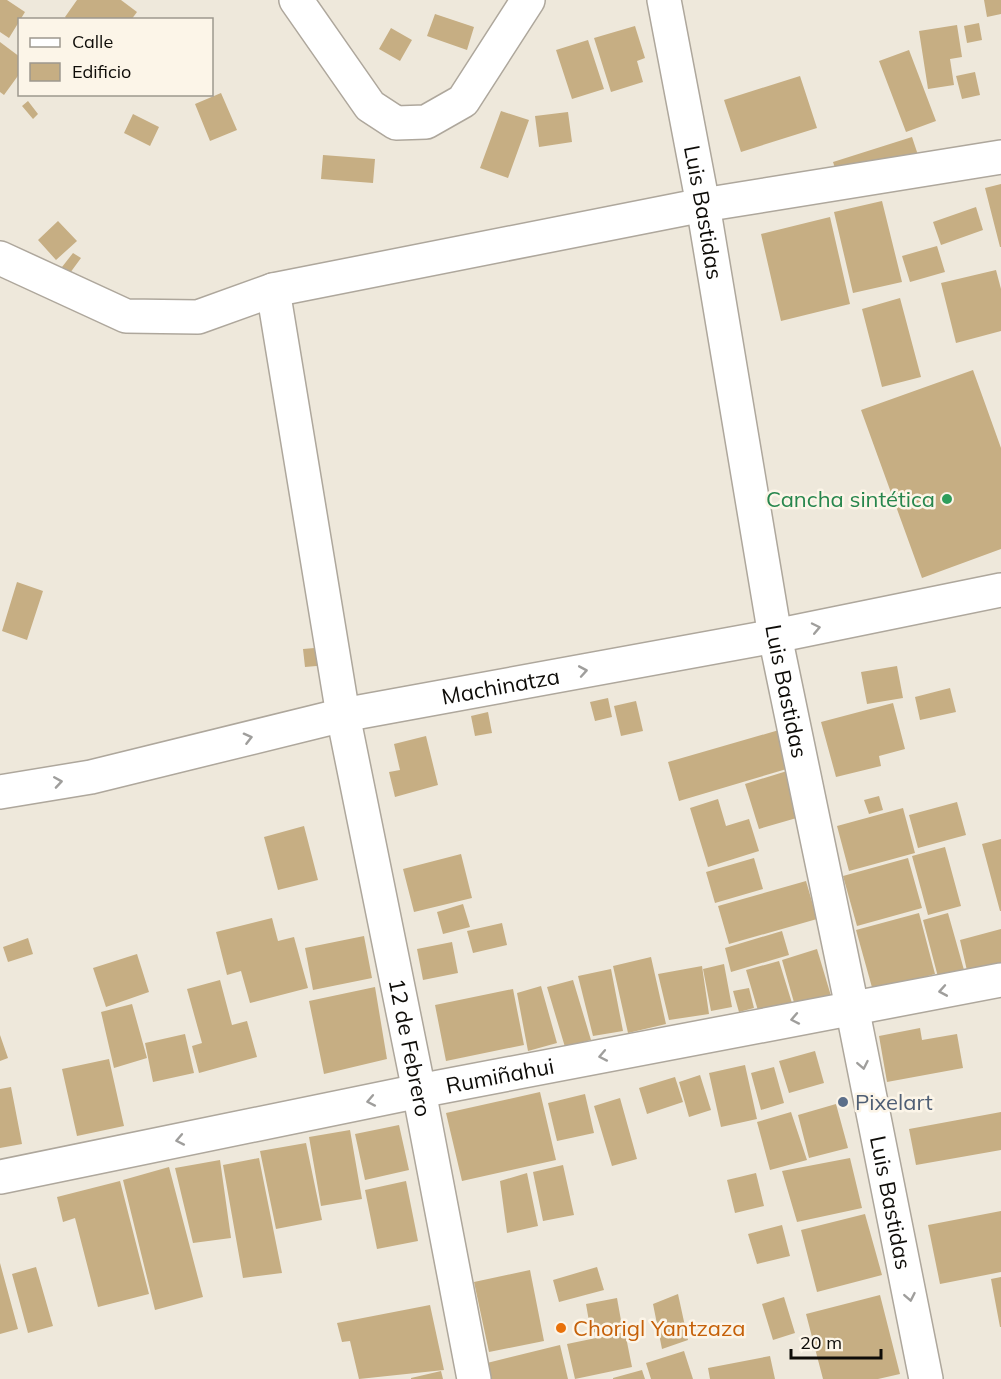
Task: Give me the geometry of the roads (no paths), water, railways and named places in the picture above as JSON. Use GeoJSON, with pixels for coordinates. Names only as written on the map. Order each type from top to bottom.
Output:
{"type":"FeatureCollection","features":[{"type":"Feature","properties":{"kind":"street"},"geometry":{"type":"LineString","coordinates":[[296,0],[370,106],[396,123],[426,122],[463,101],[528,0]]}},
{"type":"Feature","properties":{"kind":"street","name":"Luis Bastidas"},"geometry":{"type":"LineString","coordinates":[[664,0],[703,205],[775,636],[926,1379]]}},
{"type":"Feature","properties":{"kind":"street"},"geometry":{"type":"LineString","coordinates":[[0,258],[126,316],[198,317],[273,290],[703,205],[1001,157]]}},
{"type":"Feature","properties":{"kind":"street","name":"12 de Febrero"},"geometry":{"type":"LineString","coordinates":[[273,290],[343,715],[474,1379]]}},
{"type":"Feature","properties":{"kind":"street","name":"Machinatza"},"geometry":{"type":"LineString","coordinates":[[0,792],[91,777],[343,715],[775,636],[1001,590]]}},
{"type":"Feature","properties":{"kind":"street","name":"Rumiñahui"},"geometry":{"type":"LineString","coordinates":[[0,1177],[419,1091],[1001,980]]}},
{"type":"Feature","properties":{"kind":"place","name":"Cancha sintética"},"geometry":{"type":"Point","coordinates":[947,499]}},
{"type":"Feature","properties":{"kind":"place","name":"Pixelart"},"geometry":{"type":"Point","coordinates":[843,1102]}},
{"type":"Feature","properties":{"kind":"place","name":"Chorigl Yantzaza"},"geometry":{"type":"Point","coordinates":[561,1328]}}]}
